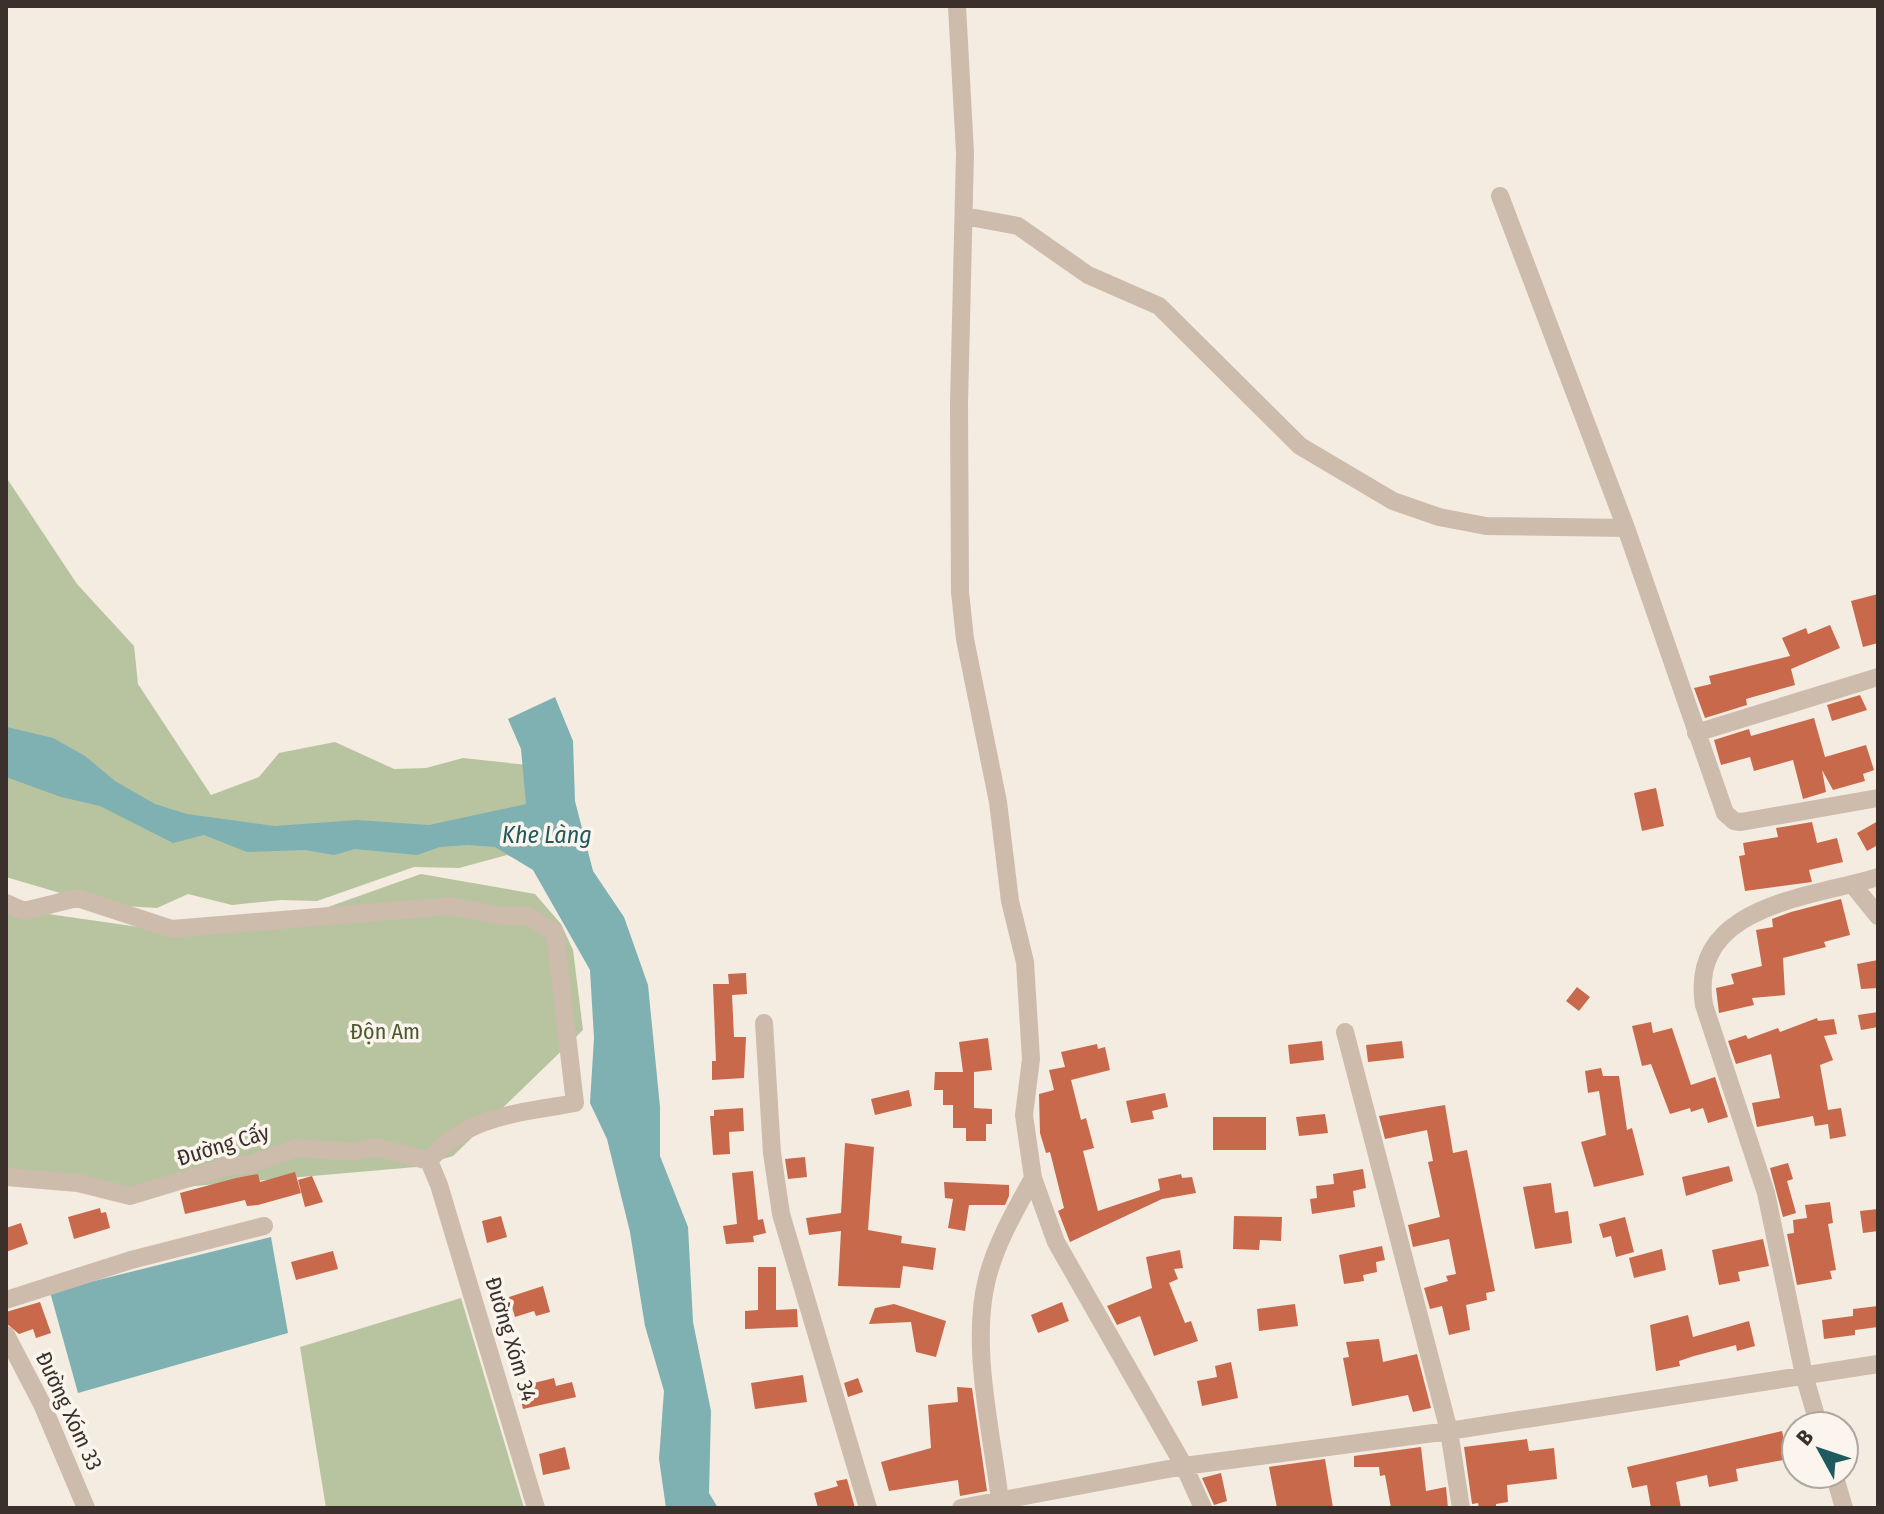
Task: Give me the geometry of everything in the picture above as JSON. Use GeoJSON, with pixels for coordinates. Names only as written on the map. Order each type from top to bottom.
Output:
{"type":"FeatureCollection","features":[{"type":"Feature","properties":{"kind":"street"},"geometry":{"type":"LineString","coordinates":[[957,6],[965,153],[959,404],[960,592],[965,639],[998,802],[1010,901],[1025,962],[1031,1059],[1024,1115],[1033,1178],[1056,1242],[1184,1466],[1203,1508]]}},
{"type":"Feature","properties":{"kind":"street"},"geometry":{"type":"LineString","coordinates":[[1500,196],[1626,528],[1725,813],[1734,821],[1878,798]]}},
{"type":"Feature","properties":{"kind":"street"},"geometry":{"type":"LineString","coordinates":[[964,216],[1018,226],[1088,275],[1159,306],[1300,446],[1393,501],[1439,517],[1486,526],[1626,528]]}},
{"type":"Feature","properties":{"kind":"street"},"geometry":{"type":"LineString","coordinates":[[1696,733],[1878,677]]}},
{"type":"Feature","properties":{"kind":"street"},"geometry":{"type":"LineString","coordinates":[[1814,1410],[1804,1375],[1766,1193],[1704,1005],[1703,978],[1715,947],[1743,918],[1781,901],[1878,877]]}},
{"type":"Feature","properties":{"kind":"street"},"geometry":{"type":"LineString","coordinates":[[1853,885],[1878,916]]}},
{"type":"Feature","properties":{"kind":"street"},"geometry":{"type":"LineString","coordinates":[[6,903],[24,911],[77,898],[172,929],[451,906],[501,916],[529,916],[555,933],[575,1103],[489,1119],[446,1139],[429,1161]]}},
{"type":"Feature","properties":{"kind":"street"},"geometry":{"type":"LineString","coordinates":[[764,1023],[772,1153],[781,1214],[868,1508]]}},
{"type":"Feature","properties":{"kind":"street"},"geometry":{"type":"LineString","coordinates":[[1345,1032],[1449,1431],[1461,1508]]}},
{"type":"Feature","properties":{"kind":"street","name":"Đường Cấy"},"geometry":{"type":"LineString","coordinates":[[6,1177],[78,1183],[130,1196],[226,1167],[251,1164],[297,1148],[353,1152],[375,1147],[429,1161]]}},
{"type":"Feature","properties":{"kind":"street","name":"Đường Xóm 34"},"geometry":{"type":"LineString","coordinates":[[429,1161],[439,1185],[536,1508]]}},
{"type":"Feature","properties":{"kind":"street"},"geometry":{"type":"LineString","coordinates":[[992,1504],[981,1341],[982,1301],[1002,1235],[1033,1178]]}},
{"type":"Feature","properties":{"kind":"street"},"geometry":{"type":"LineString","coordinates":[[6,1300],[119,1263],[264,1226]]}},
{"type":"Feature","properties":{"kind":"street","name":"Đường Xóm 33"},"geometry":{"type":"LineString","coordinates":[[6,1335],[42,1404],[86,1508]]}},
{"type":"Feature","properties":{"kind":"street"},"geometry":{"type":"LineString","coordinates":[[961,1508],[1184,1466],[1449,1431],[1878,1364]]}},
{"type":"Feature","properties":{"kind":"green space"},"geometry":{"type":"Polygon","coordinates":[[[6,477],[77,584],[134,646],[138,684],[211,795],[259,777],[279,753],[335,742],[394,769],[426,768],[463,758],[546,767],[584,886],[507,855],[459,868],[414,867],[317,901],[281,900],[232,905],[188,894],[157,908],[123,906],[77,898],[6,877],[6,477]]]}},
{"type":"Feature","properties":{"kind":"green space","name":"Độn Am"},"geometry":{"type":"Polygon","coordinates":[[[421,874],[535,894],[561,924],[573,950],[583,1030],[453,1156],[416,1167],[148,1190],[6,1182],[6,908],[160,930],[311,913],[421,874]]]}},
{"type":"Feature","properties":{"kind":"green space"},"geometry":{"type":"Polygon","coordinates":[[[461,1298],[524,1508],[326,1508],[300,1347],[461,1298]]]}},
{"type":"Feature","properties":{"kind":"water","name":"Khe Làng"},"geometry":{"type":"Polygon","coordinates":[[[555,697],[573,741],[575,801],[593,871],[624,917],[648,985],[660,1107],[660,1156],[688,1227],[693,1322],[711,1411],[709,1493],[718,1508],[666,1508],[659,1459],[664,1391],[645,1326],[630,1232],[607,1139],[590,1103],[594,1038],[590,970],[533,870],[495,847],[440,847],[417,855],[355,849],[334,855],[305,850],[247,852],[204,835],[173,843],[100,806],[61,797],[6,777],[7,727],[53,738],[85,756],[115,781],[155,804],[187,814],[275,826],[357,820],[429,825],[526,804],[521,749],[508,719],[555,697]]]}},
{"type":"Feature","properties":{"kind":"water"},"geometry":{"type":"Polygon","coordinates":[[[271,1237],[288,1333],[78,1393],[50,1292],[271,1237]]]}},
{"type":"Feature","properties":{"kind":"building"},"geometry":{"type":"Polygon","coordinates":[[[1878,594],[1878,643],[1863,647],[1851,601],[1878,594]]]}},
{"type":"Feature","properties":{"kind":"building"},"geometry":{"type":"Polygon","coordinates":[[[1830,625],[1840,648],[1791,669],[1795,685],[1746,699],[1747,705],[1705,718],[1694,688],[1711,684],[1709,676],[1790,656],[1782,638],[1806,628],[1808,634],[1830,625]]]}},
{"type":"Feature","properties":{"kind":"building"},"geometry":{"type":"Polygon","coordinates":[[[1860,695],[1867,710],[1832,721],[1827,705],[1860,695]]]}},
{"type":"Feature","properties":{"kind":"building"},"geometry":{"type":"Polygon","coordinates":[[[1814,718],[1825,757],[1866,745],[1874,770],[1863,774],[1865,781],[1833,790],[1822,770],[1826,792],[1803,799],[1793,760],[1754,771],[1750,757],[1721,765],[1714,740],[1749,729],[1751,736],[1814,718]]]}},
{"type":"Feature","properties":{"kind":"building"},"geometry":{"type":"Polygon","coordinates":[[[1656,788],[1664,826],[1642,831],[1634,793],[1656,788]]]}},
{"type":"Feature","properties":{"kind":"building"},"geometry":{"type":"Polygon","coordinates":[[[1878,821],[1878,845],[1867,851],[1857,833],[1878,821]]]}},
{"type":"Feature","properties":{"kind":"building"},"geometry":{"type":"Polygon","coordinates":[[[1812,822],[1817,843],[1837,838],[1843,862],[1809,870],[1812,882],[1745,891],[1739,856],[1745,855],[1743,843],[1778,837],[1776,828],[1812,822]]]}},
{"type":"Feature","properties":{"kind":"building"},"geometry":{"type":"Polygon","coordinates":[[[1841,899],[1850,935],[1824,942],[1826,947],[1783,958],[1785,995],[1752,998],[1754,1005],[1719,1013],[1716,988],[1734,984],[1731,974],[1762,966],[1756,930],[1773,927],[1772,919],[1791,912],[1841,899]]]}},
{"type":"Feature","properties":{"kind":"building"},"geometry":{"type":"Polygon","coordinates":[[[1878,960],[1878,988],[1861,989],[1857,964],[1878,960]]]}},
{"type":"Feature","properties":{"kind":"building"},"geometry":{"type":"Polygon","coordinates":[[[746,973],[747,994],[732,995],[734,1037],[746,1037],[744,1078],[712,1080],[712,1061],[716,1061],[713,984],[729,984],[728,974],[746,973]]]}},
{"type":"Feature","properties":{"kind":"building"},"geometry":{"type":"Polygon","coordinates":[[[1577,987],[1590,997],[1579,1011],[1566,1001],[1577,987]]]}},
{"type":"Feature","properties":{"kind":"building"},"geometry":{"type":"Polygon","coordinates":[[[1878,1012],[1878,1027],[1861,1030],[1858,1015],[1878,1012]]]}},
{"type":"Feature","properties":{"kind":"building"},"geometry":{"type":"Polygon","coordinates":[[[1817,1018],[1818,1021],[1834,1019],[1837,1034],[1824,1036],[1833,1060],[1820,1065],[1828,1110],[1841,1108],[1846,1136],[1830,1139],[1828,1124],[1815,1126],[1813,1116],[1757,1127],[1752,1103],[1780,1098],[1771,1054],[1736,1064],[1728,1041],[1746,1035],[1748,1039],[1778,1028],[1780,1032],[1817,1018]]]}},
{"type":"Feature","properties":{"kind":"building"},"geometry":{"type":"Polygon","coordinates":[[[1651,1022],[1653,1033],[1672,1028],[1691,1085],[1715,1077],[1728,1117],[1708,1123],[1703,1108],[1670,1114],[1651,1064],[1642,1066],[1632,1026],[1651,1022]]]}},
{"type":"Feature","properties":{"kind":"building"},"geometry":{"type":"Polygon","coordinates":[[[988,1038],[992,1070],[974,1072],[974,1108],[992,1109],[992,1124],[986,1124],[986,1141],[966,1141],[966,1128],[953,1128],[953,1105],[943,1105],[943,1090],[934,1090],[935,1072],[963,1072],[959,1042],[988,1038]]]}},
{"type":"Feature","properties":{"kind":"building"},"geometry":{"type":"Polygon","coordinates":[[[1322,1041],[1324,1060],[1290,1064],[1288,1045],[1322,1041]]]}},
{"type":"Feature","properties":{"kind":"building"},"geometry":{"type":"Polygon","coordinates":[[[1402,1041],[1404,1058],[1368,1062],[1366,1045],[1402,1041]]]}},
{"type":"Feature","properties":{"kind":"building"},"geometry":{"type":"Polygon","coordinates":[[[1097,1044],[1098,1049],[1105,1047],[1110,1070],[1071,1080],[1081,1120],[1086,1118],[1094,1148],[1083,1151],[1098,1211],[1160,1190],[1158,1179],[1181,1174],[1182,1178],[1192,1177],[1196,1193],[1162,1199],[1070,1242],[1058,1211],[1064,1208],[1050,1152],[1046,1153],[1040,1133],[1039,1094],[1054,1090],[1049,1070],[1065,1067],[1061,1052],[1097,1044]]]}},
{"type":"Feature","properties":{"kind":"building"},"geometry":{"type":"Polygon","coordinates":[[[1601,1068],[1603,1076],[1619,1076],[1627,1130],[1632,1128],[1644,1175],[1594,1187],[1581,1142],[1606,1135],[1599,1091],[1588,1093],[1585,1071],[1601,1068]]]}},
{"type":"Feature","properties":{"kind":"building"},"geometry":{"type":"Polygon","coordinates":[[[909,1090],[912,1106],[875,1115],[871,1099],[909,1090]]]}},
{"type":"Feature","properties":{"kind":"building"},"geometry":{"type":"Polygon","coordinates":[[[1165,1093],[1168,1107],[1152,1111],[1154,1119],[1131,1123],[1126,1101],[1165,1093]]]}},
{"type":"Feature","properties":{"kind":"building"},"geometry":{"type":"Polygon","coordinates":[[[1445,1105],[1453,1153],[1467,1150],[1495,1291],[1486,1293],[1487,1300],[1466,1305],[1470,1330],[1449,1335],[1442,1306],[1430,1309],[1424,1288],[1448,1281],[1446,1276],[1456,1274],[1449,1239],[1413,1247],[1408,1225],[1440,1217],[1428,1162],[1433,1161],[1427,1130],[1385,1139],[1379,1116],[1445,1105]]]}},
{"type":"Feature","properties":{"kind":"building"},"geometry":{"type":"Polygon","coordinates":[[[743,1108],[744,1131],[729,1132],[730,1154],[713,1155],[710,1116],[714,1116],[714,1110],[743,1108]]]}},
{"type":"Feature","properties":{"kind":"building"},"geometry":{"type":"Polygon","coordinates":[[[1325,1114],[1328,1133],[1299,1136],[1296,1117],[1325,1114]]]}},
{"type":"Feature","properties":{"kind":"building"},"geometry":{"type":"Polygon","coordinates":[[[1213,1117],[1266,1117],[1266,1150],[1213,1150],[1213,1117]]]}},
{"type":"Feature","properties":{"kind":"building"},"geometry":{"type":"Polygon","coordinates":[[[845,1143],[874,1147],[868,1230],[902,1236],[901,1243],[936,1248],[933,1270],[903,1266],[900,1288],[838,1286],[841,1231],[809,1235],[806,1218],[841,1213],[845,1143]]]}},
{"type":"Feature","properties":{"kind":"building"},"geometry":{"type":"Polygon","coordinates":[[[805,1157],[807,1177],[788,1179],[785,1159],[805,1157]]]}},
{"type":"Feature","properties":{"kind":"building"},"geometry":{"type":"Polygon","coordinates":[[[1788,1163],[1793,1179],[1787,1181],[1796,1213],[1783,1217],[1770,1168],[1788,1163]]]}},
{"type":"Feature","properties":{"kind":"building"},"geometry":{"type":"Polygon","coordinates":[[[1729,1166],[1733,1181],[1686,1196],[1682,1177],[1729,1166]]]}},
{"type":"Feature","properties":{"kind":"building"},"geometry":{"type":"Polygon","coordinates":[[[1363,1169],[1366,1188],[1353,1191],[1355,1207],[1312,1214],[1310,1199],[1317,1198],[1316,1186],[1334,1184],[1333,1174],[1363,1169]]]}},
{"type":"Feature","properties":{"kind":"building"},"geometry":{"type":"Polygon","coordinates":[[[753,1171],[758,1220],[763,1219],[766,1233],[753,1236],[754,1242],[726,1244],[723,1226],[737,1224],[732,1173],[753,1171]]]}},
{"type":"Feature","properties":{"kind":"building"},"geometry":{"type":"Polygon","coordinates":[[[295,1172],[301,1193],[258,1205],[247,1206],[245,1200],[185,1214],[180,1193],[236,1178],[258,1174],[260,1182],[295,1172]]]}},
{"type":"Feature","properties":{"kind":"building"},"geometry":{"type":"Polygon","coordinates":[[[312,1176],[323,1202],[305,1207],[298,1180],[312,1176]]]}},
{"type":"Feature","properties":{"kind":"building"},"geometry":{"type":"Polygon","coordinates":[[[944,1182],[1009,1185],[1009,1196],[1005,1205],[969,1205],[965,1231],[948,1228],[953,1199],[945,1198],[944,1182]]]}},
{"type":"Feature","properties":{"kind":"building"},"geometry":{"type":"Polygon","coordinates":[[[1551,1183],[1555,1213],[1568,1211],[1572,1243],[1535,1249],[1523,1187],[1551,1183]]]}},
{"type":"Feature","properties":{"kind":"building"},"geometry":{"type":"Polygon","coordinates":[[[1830,1202],[1833,1223],[1828,1224],[1836,1270],[1830,1271],[1832,1279],[1797,1285],[1787,1234],[1794,1233],[1793,1220],[1807,1218],[1805,1205],[1830,1202]]]}},
{"type":"Feature","properties":{"kind":"building"},"geometry":{"type":"Polygon","coordinates":[[[100,1208],[101,1213],[106,1212],[110,1228],[74,1239],[68,1217],[100,1208]]]}},
{"type":"Feature","properties":{"kind":"building"},"geometry":{"type":"Polygon","coordinates":[[[1878,1209],[1878,1231],[1863,1233],[1860,1211],[1878,1209]]]}},
{"type":"Feature","properties":{"kind":"building"},"geometry":{"type":"Polygon","coordinates":[[[501,1216],[507,1237],[487,1243],[482,1221],[501,1216]]]}},
{"type":"Feature","properties":{"kind":"building"},"geometry":{"type":"Polygon","coordinates":[[[1234,1216],[1282,1217],[1281,1241],[1260,1240],[1259,1250],[1233,1249],[1234,1216]]]}},
{"type":"Feature","properties":{"kind":"building"},"geometry":{"type":"Polygon","coordinates":[[[1625,1217],[1634,1252],[1616,1257],[1611,1236],[1603,1238],[1599,1224],[1625,1217]]]}},
{"type":"Feature","properties":{"kind":"building"},"geometry":{"type":"Polygon","coordinates":[[[21,1223],[28,1244],[6,1252],[6,1228],[21,1223]]]}},
{"type":"Feature","properties":{"kind":"building"},"geometry":{"type":"Polygon","coordinates":[[[1763,1239],[1769,1266],[1738,1272],[1740,1281],[1719,1285],[1712,1250],[1763,1239]]]}},
{"type":"Feature","properties":{"kind":"building"},"geometry":{"type":"Polygon","coordinates":[[[1382,1246],[1385,1260],[1376,1262],[1377,1272],[1363,1275],[1364,1281],[1344,1284],[1339,1255],[1382,1246]]]}},
{"type":"Feature","properties":{"kind":"building"},"geometry":{"type":"Polygon","coordinates":[[[1662,1249],[1666,1270],[1634,1278],[1629,1258],[1662,1249]]]}},
{"type":"Feature","properties":{"kind":"building"},"geometry":{"type":"Polygon","coordinates":[[[1180,1250],[1183,1268],[1174,1269],[1178,1279],[1169,1283],[1185,1323],[1191,1321],[1198,1341],[1154,1356],[1140,1316],[1117,1325],[1107,1306],[1152,1288],[1146,1257],[1180,1250]]]}},
{"type":"Feature","properties":{"kind":"building"},"geometry":{"type":"Polygon","coordinates":[[[333,1251],[338,1269],[296,1280],[291,1262],[333,1251]]]}},
{"type":"Feature","properties":{"kind":"building"},"geometry":{"type":"Polygon","coordinates":[[[758,1267],[776,1267],[776,1310],[797,1309],[798,1327],[745,1329],[745,1311],[758,1310],[758,1267]]]}},
{"type":"Feature","properties":{"kind":"building"},"geometry":{"type":"Polygon","coordinates":[[[543,1286],[550,1312],[536,1316],[534,1311],[515,1317],[509,1297],[543,1286]]]}},
{"type":"Feature","properties":{"kind":"building"},"geometry":{"type":"Polygon","coordinates":[[[40,1302],[51,1333],[36,1338],[33,1329],[19,1334],[6,1323],[6,1312],[40,1302]]]}},
{"type":"Feature","properties":{"kind":"building"},"geometry":{"type":"Polygon","coordinates":[[[1062,1302],[1069,1321],[1038,1333],[1031,1315],[1062,1302]]]}},
{"type":"Feature","properties":{"kind":"building"},"geometry":{"type":"Polygon","coordinates":[[[894,1304],[946,1321],[936,1357],[916,1352],[911,1322],[869,1324],[875,1308],[894,1304]]]}},
{"type":"Feature","properties":{"kind":"building"},"geometry":{"type":"Polygon","coordinates":[[[1295,1304],[1298,1326],[1259,1331],[1257,1309],[1295,1304]]]}},
{"type":"Feature","properties":{"kind":"building"},"geometry":{"type":"Polygon","coordinates":[[[1878,1306],[1878,1327],[1855,1330],[1855,1335],[1824,1339],[1822,1320],[1853,1316],[1853,1309],[1878,1306]]]}},
{"type":"Feature","properties":{"kind":"building"},"geometry":{"type":"Polygon","coordinates":[[[1688,1315],[1693,1337],[1749,1321],[1755,1346],[1737,1351],[1736,1345],[1679,1361],[1680,1366],[1656,1371],[1650,1325],[1688,1315]]]}},
{"type":"Feature","properties":{"kind":"building"},"geometry":{"type":"Polygon","coordinates":[[[1379,1339],[1383,1362],[1417,1354],[1431,1408],[1413,1412],[1408,1395],[1352,1406],[1343,1358],[1349,1357],[1346,1342],[1379,1339]]]}},
{"type":"Feature","properties":{"kind":"building"},"geometry":{"type":"Polygon","coordinates":[[[1231,1362],[1238,1398],[1202,1406],[1197,1381],[1217,1377],[1215,1366],[1231,1362]]]}},
{"type":"Feature","properties":{"kind":"building"},"geometry":{"type":"Polygon","coordinates":[[[803,1375],[807,1402],[755,1409],[751,1383],[803,1375]]]}},
{"type":"Feature","properties":{"kind":"building"},"geometry":{"type":"Polygon","coordinates":[[[554,1378],[556,1386],[572,1382],[576,1397],[523,1409],[518,1387],[554,1378]]]}},
{"type":"Feature","properties":{"kind":"building"},"geometry":{"type":"Polygon","coordinates":[[[858,1378],[863,1392],[848,1397],[844,1383],[858,1378]]]}},
{"type":"Feature","properties":{"kind":"building"},"geometry":{"type":"Polygon","coordinates":[[[957,1387],[972,1388],[987,1491],[960,1496],[958,1480],[889,1491],[881,1462],[931,1448],[928,1405],[958,1402],[957,1387]]]}},
{"type":"Feature","properties":{"kind":"building"},"geometry":{"type":"Polygon","coordinates":[[[1780,1431],[1780,1461],[1736,1469],[1738,1481],[1709,1487],[1707,1475],[1676,1482],[1681,1508],[1651,1508],[1647,1485],[1632,1488],[1627,1467],[1780,1431]]]}},
{"type":"Feature","properties":{"kind":"building"},"geometry":{"type":"Polygon","coordinates":[[[1527,1439],[1529,1451],[1554,1448],[1557,1479],[1507,1485],[1508,1502],[1496,1504],[1496,1508],[1479,1508],[1478,1503],[1472,1504],[1464,1447],[1527,1439]]]}},
{"type":"Feature","properties":{"kind":"building"},"geometry":{"type":"Polygon","coordinates":[[[565,1447],[570,1469],[543,1475],[539,1454],[565,1447]]]}},
{"type":"Feature","properties":{"kind":"building"},"geometry":{"type":"Polygon","coordinates":[[[1421,1447],[1426,1491],[1446,1487],[1448,1508],[1391,1508],[1385,1475],[1380,1476],[1379,1467],[1354,1467],[1354,1456],[1421,1447]]]}},
{"type":"Feature","properties":{"kind":"building"},"geometry":{"type":"Polygon","coordinates":[[[1325,1459],[1333,1508],[1277,1508],[1269,1467],[1325,1459]]]}},
{"type":"Feature","properties":{"kind":"building"},"geometry":{"type":"Polygon","coordinates":[[[1221,1473],[1227,1501],[1214,1505],[1202,1478],[1221,1473]]]}},
{"type":"Feature","properties":{"kind":"building"},"geometry":{"type":"Polygon","coordinates":[[[847,1479],[855,1508],[818,1508],[814,1493],[838,1486],[836,1481],[847,1479]]]}}]}
